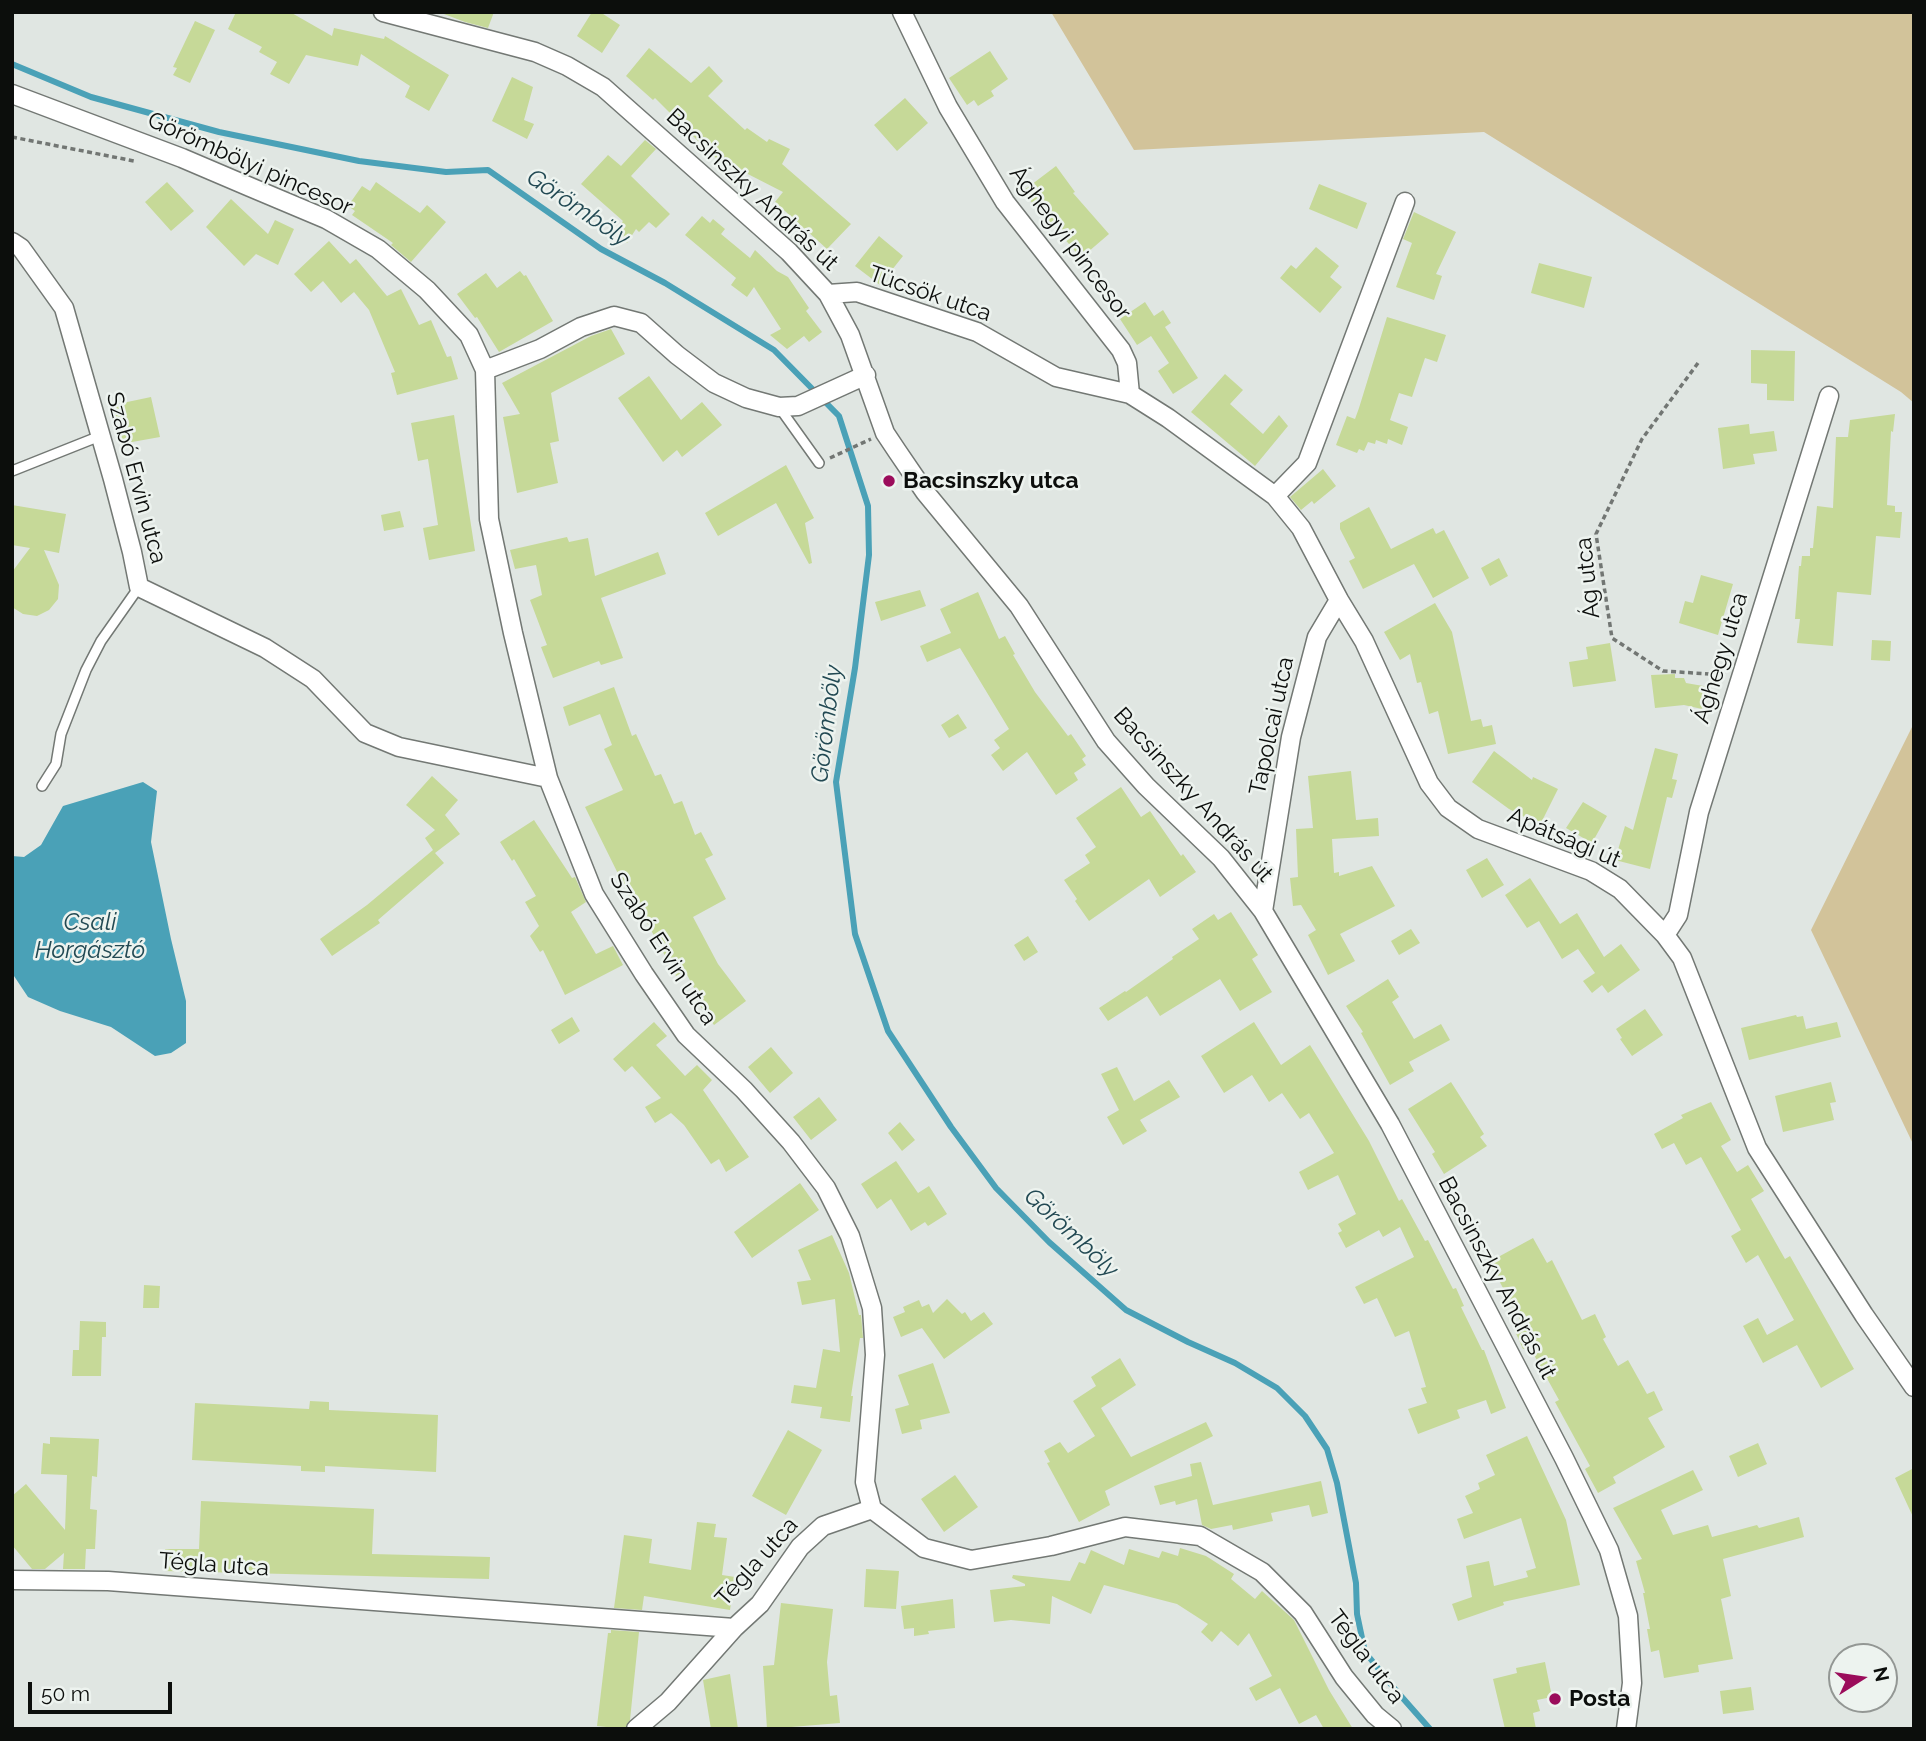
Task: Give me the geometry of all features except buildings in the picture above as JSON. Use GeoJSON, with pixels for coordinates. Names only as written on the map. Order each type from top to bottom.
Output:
{"type":"FeatureCollection","features":[{"type":"Feature","properties":{"kind":"street","name":"Bacsinszky András út"},"geometry":{"type":"LineString","coordinates":[[383,12],[535,52],[567,66],[603,87],[789,252],[828,294],[850,335],[885,433],[925,492],[1020,606],[1106,741],[1146,786],[1221,858],[1263,911],[1390,1124],[1609,1550],[1629,1616],[1632,1683],[1626,1729]]}},
{"type":"Feature","properties":{"kind":"street","name":"Ághegyi pincesor"},"geometry":{"type":"LineString","coordinates":[[902,12],[948,107],[1005,202],[1121,349],[1128,363],[1130,394]]}},
{"type":"Feature","properties":{"kind":"street","name":"Görömbölyi pincesor"},"geometry":{"type":"LineString","coordinates":[[12,94],[156,148],[326,219],[378,249],[427,290],[469,335],[485,370]]}},
{"type":"Feature","properties":{"kind":"street"},"geometry":{"type":"LineString","coordinates":[[1275,496],[1307,463],[1405,202]]}},
{"type":"Feature","properties":{"kind":"street","name":"Szabó Ervin utca"},"geometry":{"type":"LineString","coordinates":[[12,242],[21,248],[64,308],[123,515],[139,587],[265,649],[313,679],[365,733],[399,747],[548,778],[594,894],[644,974],[686,1035],[744,1090],[791,1142],[826,1188],[850,1236],[872,1308],[875,1355],[865,1482],[872,1509]]}},
{"type":"Feature","properties":{"kind":"street","name":"Tücsök utca"},"geometry":{"type":"LineString","coordinates":[[828,294],[857,292],[977,332],[1056,377],[1130,394]]}},
{"type":"Feature","properties":{"kind":"street"},"geometry":{"type":"LineString","coordinates":[[548,778],[489,519],[485,370],[540,349],[581,327],[614,316],[641,323],[714,383],[746,398],[779,407],[798,406],[866,375]]}},
{"type":"Feature","properties":{"kind":"street","name":"Apátsági út"},"geometry":{"type":"LineString","coordinates":[[1130,394],[1168,418],[1275,496],[1301,528],[1364,641],[1429,783],[1448,808],[1478,829],[1591,872],[1620,889],[1665,935],[1682,958],[1757,1148],[1864,1315],[1914,1387]]}},
{"type":"Feature","properties":{"kind":"street","name":"Ághegy utca"},"geometry":{"type":"LineString","coordinates":[[1665,935],[1678,915],[1699,812],[1829,396]]}},
{"type":"Feature","properties":{"kind":"street","name":"Tapolcai utca"},"geometry":{"type":"LineString","coordinates":[[1263,911],[1291,737],[1317,637],[1339,600]]}},
{"type":"Feature","properties":{"kind":"street","name":"Tégla utca"},"geometry":{"type":"LineString","coordinates":[[12,1580],[108,1581],[734,1628],[760,1604],[800,1547],[823,1526],[872,1509],[924,1548],[971,1560],[1051,1546],[1125,1527],[1200,1536],[1262,1572],[1303,1613],[1344,1677],[1375,1716],[1392,1729]]}},
{"type":"Feature","properties":{"kind":"street"},"geometry":{"type":"LineString","coordinates":[[636,1729],[668,1702],[734,1628]]}},
{"type":"Feature","properties":{"kind":"lane"},"geometry":{"type":"LineString","coordinates":[[779,407],[819,463]]}},
{"type":"Feature","properties":{"kind":"lane"},"geometry":{"type":"LineString","coordinates":[[12,471],[100,436]]}},
{"type":"Feature","properties":{"kind":"lane"},"geometry":{"type":"LineString","coordinates":[[42,786],[56,764],[61,734],[86,670],[102,641],[139,587]]}},
{"type":"Feature","properties":{"kind":"path"},"geometry":{"type":"LineString","coordinates":[[12,136],[139,162]]}},
{"type":"Feature","properties":{"kind":"path","name":"Ág utca"},"geometry":{"type":"LineString","coordinates":[[1698,362],[1642,439],[1596,534],[1612,638],[1663,671],[1741,677]]}},
{"type":"Feature","properties":{"kind":"path"},"geometry":{"type":"LineString","coordinates":[[819,463],[885,433]]}},
{"type":"Feature","properties":{"kind":"shaded area"},"geometry":{"type":"Polygon","coordinates":[[[1051,12],[1914,12],[1914,403],[1901,392],[1484,132],[1134,150],[1051,12]]]}},
{"type":"Feature","properties":{"kind":"shaded area"},"geometry":{"type":"Polygon","coordinates":[[[1914,723],[1914,1146],[1811,930],[1914,723]]]}},
{"type":"Feature","properties":{"kind":"water","name":"Csali Horgásztó"},"geometry":{"type":"Polygon","coordinates":[[[143,782],[157,791],[151,842],[186,1001],[186,1043],[171,1053],[155,1056],[111,1027],[60,1011],[28,997],[12,973],[12,856],[24,857],[41,845],[63,806],[143,782]]]}},
{"type":"Feature","properties":{"kind":"waterway","name":"Görömböly"},"geometry":{"type":"LineString","coordinates":[[12,64],[91,97],[219,132],[359,161],[446,172],[488,170],[601,249],[665,283],[774,350],[839,416],[868,506],[869,555],[855,668],[836,782],[855,934],[888,1031],[951,1127],[996,1188],[1049,1242],[1126,1310],[1235,1363],[1277,1388],[1305,1416],[1327,1449],[1337,1483],[1356,1583],[1357,1614],[1365,1652],[1430,1729]]}},
{"type":"Feature","properties":{"kind":"place","name":"Bacsinszky utca"},"geometry":{"type":"Point","coordinates":[889,481]}},
{"type":"Feature","properties":{"kind":"place","name":"Posta"},"geometry":{"type":"Point","coordinates":[1555,1699]}}]}
